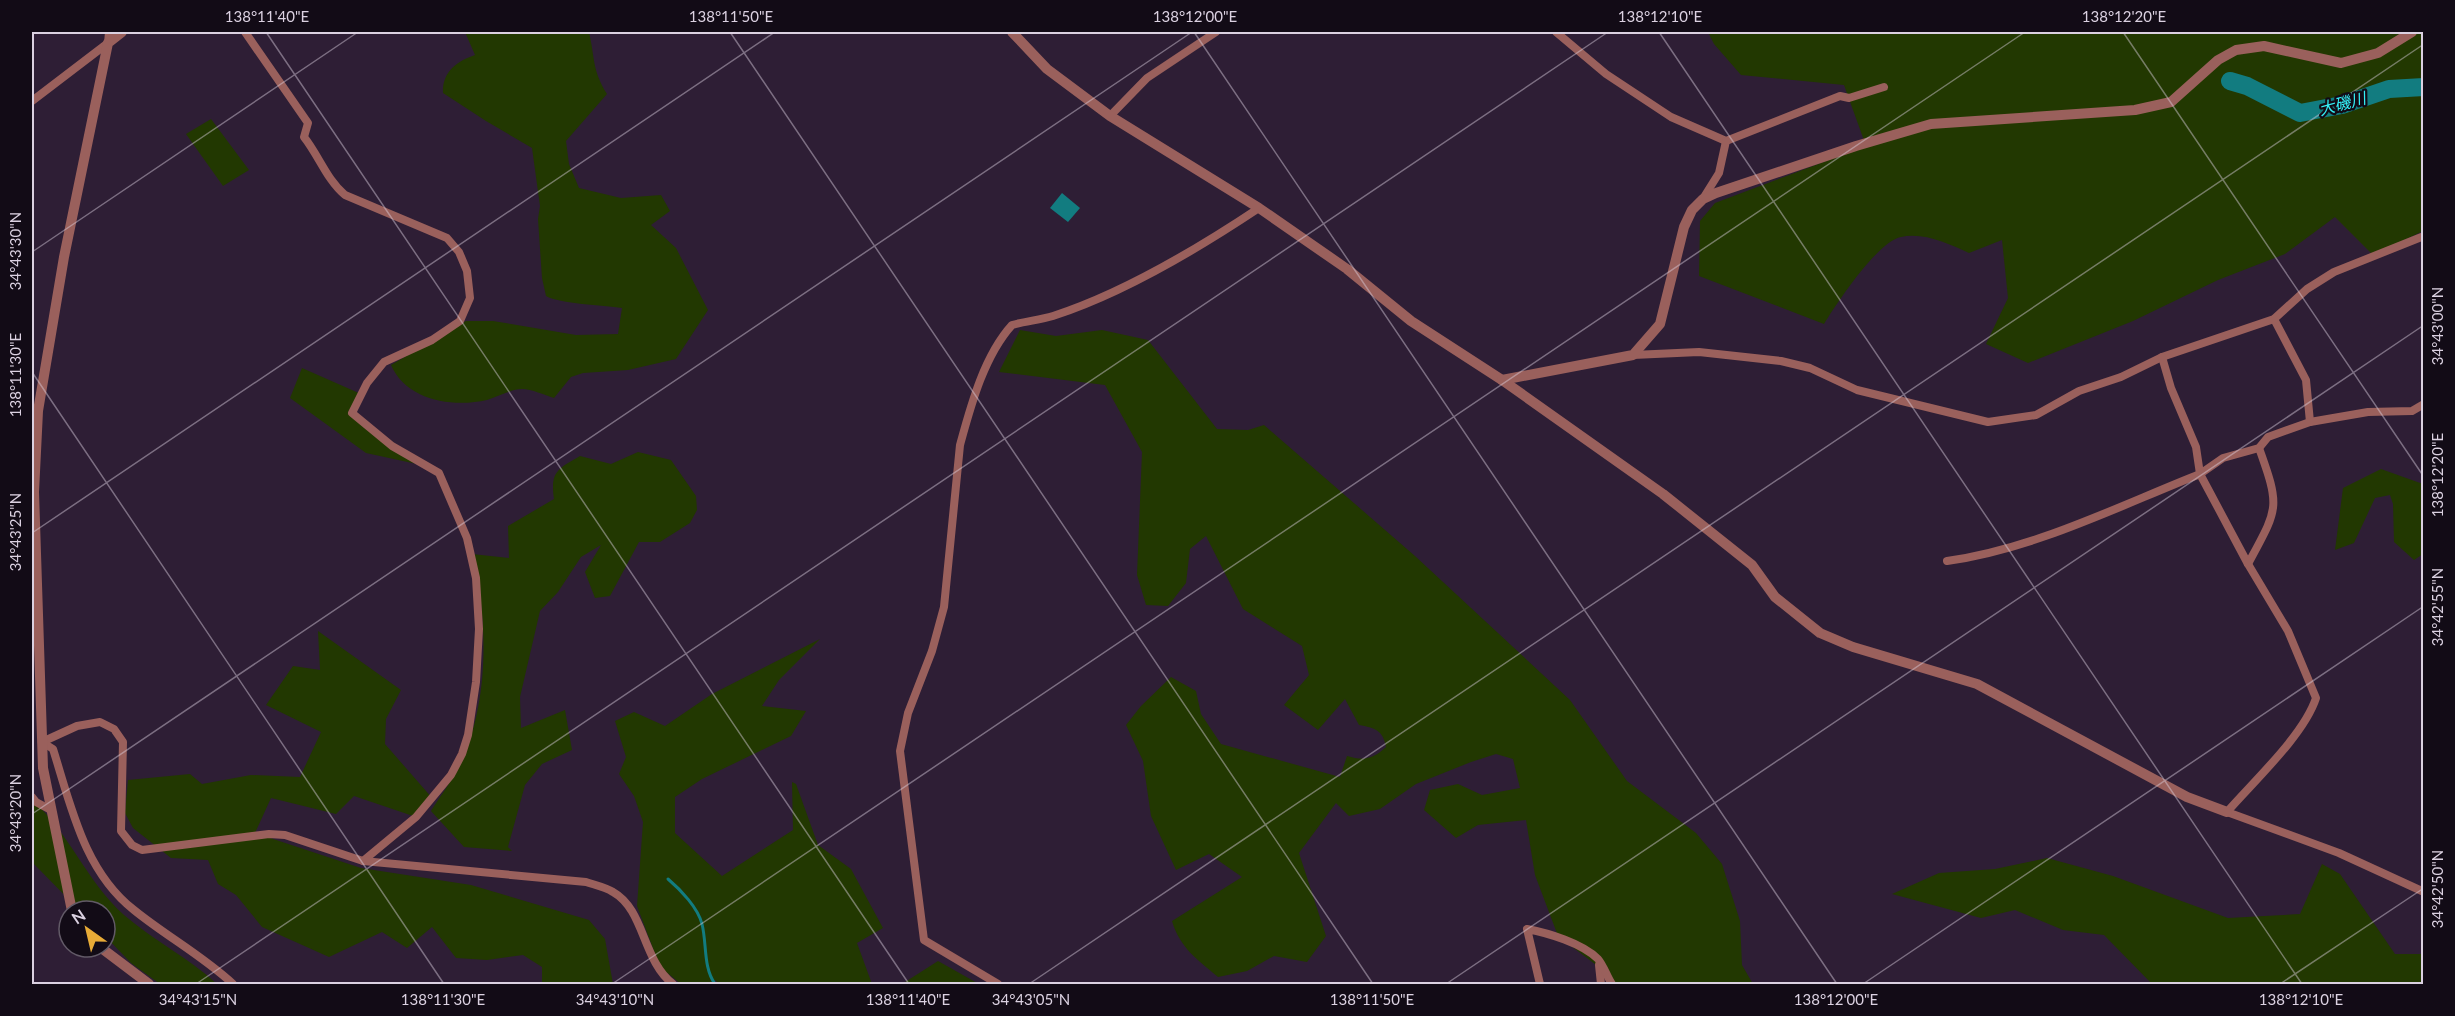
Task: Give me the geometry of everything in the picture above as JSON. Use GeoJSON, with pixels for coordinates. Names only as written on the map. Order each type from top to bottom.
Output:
{"type":"FeatureCollection","features":[{"type":"Feature","properties":{"kind":"street"},"geometry":{"type":"LineString","coordinates":[[32,101],[108,37],[122,32]]}},
{"type":"Feature","properties":{"kind":"street"},"geometry":{"type":"LineString","coordinates":[[245,32],[308,123],[304,137],[318,155],[332,184],[345,195],[447,238],[459,252],[467,271],[470,298],[460,321],[432,340],[384,362],[367,383],[352,413],[392,446],[439,474],[467,538],[476,578],[479,629],[476,682],[468,735],[462,754],[451,775],[416,817],[363,861]]}},
{"type":"Feature","properties":{"kind":"street"},"geometry":{"type":"LineString","coordinates":[[1012,32],[1047,69],[1110,116],[1259,208],[1347,269],[1411,321],[1502,380],[1708,528],[1752,565],[1775,597],[1820,633],[1853,647],[1977,684],[2187,797],[2340,853],[2424,892]]}},
{"type":"Feature","properties":{"kind":"street"},"geometry":{"type":"LineString","coordinates":[[1110,116],[1147,78],[1216,32]]}},
{"type":"Feature","properties":{"kind":"street"},"geometry":{"type":"LineString","coordinates":[[1556,32],[1606,74],[1671,117],[1726,141],[1840,96],[1849,98],[1884,87]]}},
{"type":"Feature","properties":{"kind":"street"},"geometry":{"type":"LineString","coordinates":[[1703,199],[1783,169],[1932,124],[2135,110],[2171,102],[2218,60],[2236,51],[2264,46],[2341,63],[2378,53],[2412,32]]}},
{"type":"Feature","properties":{"kind":"street"},"geometry":{"type":"LineString","coordinates":[[69,899],[49,809],[42,742],[34,492],[38,411],[64,257],[108,37]]}},
{"type":"Feature","properties":{"kind":"street"},"geometry":{"type":"LineString","coordinates":[[1633,355],[1660,324],[1684,227],[1692,210],[1703,199],[1719,173],[1726,141]]}},
{"type":"Feature","properties":{"kind":"street"},"geometry":{"type":"LineString","coordinates":[[998,984],[924,940],[900,751],[908,713],[932,651],[944,607],[960,445],[967,419],[985,372],[1012,325],[1053,316],[1117,289],[1225,230],[1259,208]]}},
{"type":"Feature","properties":{"kind":"street"},"geometry":{"type":"LineString","coordinates":[[1502,380],[1633,355],[1699,352],[1781,362],[1810,368],[1857,390],[1988,422],[2036,415],[2079,391],[2121,377],[2162,357],[2274,319],[2307,289],[2334,272],[2424,236]]}},
{"type":"Feature","properties":{"kind":"street"},"geometry":{"type":"LineString","coordinates":[[2274,319],[2306,380],[2310,422]]}},
{"type":"Feature","properties":{"kind":"street"},"geometry":{"type":"LineString","coordinates":[[2162,357],[2171,388],[2196,447],[2200,474],[2248,564],[2289,631],[2316,698],[2312,709],[2293,736],[2227,812]]}},
{"type":"Feature","properties":{"kind":"street"},"geometry":{"type":"LineString","coordinates":[[1947,561],[1969,558],[2037,538],[2200,474],[2223,458],[2259,448],[2268,437],[2310,422],[2368,412],[2412,411],[2424,404]]}},
{"type":"Feature","properties":{"kind":"street"},"geometry":{"type":"LineString","coordinates":[[2248,564],[2273,520],[2275,497],[2259,448]]}},
{"type":"Feature","properties":{"kind":"street"},"geometry":{"type":"LineString","coordinates":[[42,742],[77,726],[100,722],[114,729],[123,742],[121,831],[132,845],[142,850],[269,834],[285,835],[363,861],[586,882],[613,892],[632,911],[657,971],[673,984]]}},
{"type":"Feature","properties":{"kind":"street"},"geometry":{"type":"LineString","coordinates":[[42,742],[53,749],[86,850],[116,893],[132,909],[233,984]]}},
{"type":"Feature","properties":{"kind":"street"},"geometry":{"type":"LineString","coordinates":[[32,797],[49,809]]}},
{"type":"Feature","properties":{"kind":"street"},"geometry":{"type":"LineString","coordinates":[[1540,984],[1527,929],[1553,934],[1599,960],[1612,984]]}},
{"type":"Feature","properties":{"kind":"street"},"geometry":{"type":"LineString","coordinates":[[116,959],[149,984]]}},
{"type":"Feature","properties":{"kind":"street"},"geometry":{"type":"LineString","coordinates":[[1599,960],[1601,984]]}},
{"type":"Feature","properties":{"kind":"shaded area"},"geometry":{"type":"Polygon","coordinates":[[[465,32],[589,32],[596,71],[607,94],[566,141],[569,164],[579,188],[621,198],[661,195],[670,211],[651,225],[676,248],[708,310],[676,359],[628,370],[583,373],[571,377],[554,398],[534,391],[518,389],[487,400],[445,402],[419,394],[398,377],[391,365],[466,321],[493,321],[576,335],[618,334],[622,308],[571,303],[546,296],[542,278],[538,219],[540,206],[532,148],[443,93],[445,79],[452,68],[475,55],[465,32]]]}},
{"type":"Feature","properties":{"kind":"shaded area"},"geometry":{"type":"Polygon","coordinates":[[[1708,32],[2423,32],[2423,231],[2373,255],[2335,217],[2285,254],[2218,280],[2133,321],[2028,363],[1986,344],[2008,298],[2002,240],[1969,253],[1927,237],[1901,237],[1891,241],[1870,261],[1824,324],[1699,276],[1700,221],[1715,203],[1866,146],[1844,85],[1741,75],[1714,44],[1708,32]]]}},
{"type":"Feature","properties":{"kind":"shaded area"},"geometry":{"type":"Polygon","coordinates":[[[211,119],[249,170],[223,186],[186,134],[211,119]]]}},
{"type":"Feature","properties":{"kind":"shaded area"},"geometry":{"type":"Polygon","coordinates":[[[1062,193],[1080,208],[1068,222],[1050,208],[1062,193]]]}},
{"type":"Feature","properties":{"kind":"shaded area"},"geometry":{"type":"Polygon","coordinates":[[[1020,330],[1056,336],[1102,330],[1148,340],[1217,429],[1248,430],[1264,425],[1415,556],[1570,700],[1627,781],[1696,833],[1722,864],[1740,921],[1742,965],[1753,984],[1611,984],[1604,971],[1558,936],[1535,875],[1526,820],[1478,825],[1456,838],[1424,810],[1430,790],[1458,784],[1482,795],[1520,788],[1513,759],[1496,754],[1416,784],[1380,809],[1349,816],[1336,803],[1299,853],[1326,936],[1307,962],[1274,956],[1247,971],[1218,977],[1196,958],[1180,939],[1172,921],[1242,877],[1209,854],[1176,870],[1151,816],[1143,761],[1126,725],[1141,706],[1171,677],[1196,691],[1201,714],[1221,744],[1340,777],[1347,756],[1363,759],[1372,756],[1386,747],[1385,741],[1377,731],[1359,725],[1345,699],[1318,730],[1284,705],[1309,675],[1302,646],[1243,609],[1206,536],[1190,549],[1186,583],[1168,606],[1146,605],[1137,575],[1142,452],[1105,385],[999,372],[1020,330]]]}},
{"type":"Feature","properties":{"kind":"shaded area"},"geometry":{"type":"Polygon","coordinates":[[[302,368],[361,394],[352,413],[426,466],[366,453],[290,398],[302,368]]]}},
{"type":"Feature","properties":{"kind":"shaded area"},"geometry":{"type":"Polygon","coordinates":[[[638,452],[671,460],[696,496],[697,510],[690,523],[660,542],[639,542],[610,596],[595,598],[585,572],[601,545],[581,557],[558,592],[540,611],[520,697],[521,728],[565,710],[572,750],[542,764],[525,785],[508,847],[512,851],[464,847],[431,811],[453,776],[467,747],[480,693],[483,636],[478,580],[472,554],[509,558],[508,526],[554,499],[553,482],[557,472],[566,464],[580,456],[611,464],[638,452]]]}},
{"type":"Feature","properties":{"kind":"shaded area"},"geometry":{"type":"Polygon","coordinates":[[[2381,469],[2423,484],[2423,554],[2414,560],[2394,542],[2393,504],[2390,495],[2375,498],[2354,543],[2335,550],[2343,488],[2381,469]]]}},
{"type":"Feature","properties":{"kind":"shaded area"},"geometry":{"type":"Polygon","coordinates":[[[318,631],[401,690],[386,719],[385,744],[433,799],[416,817],[354,796],[336,814],[271,798],[255,833],[361,868],[471,885],[589,920],[605,939],[613,984],[542,984],[542,967],[523,955],[487,960],[456,958],[432,927],[407,948],[382,932],[329,957],[262,927],[236,895],[218,884],[208,860],[171,858],[133,828],[125,813],[128,780],[190,774],[202,784],[251,775],[300,777],[321,732],[266,705],[293,666],[320,670],[318,631]]]}},
{"type":"Feature","properties":{"kind":"shaded area"},"geometry":{"type":"Polygon","coordinates":[[[820,639],[779,680],[762,706],[806,711],[791,736],[702,779],[675,797],[675,833],[722,876],[793,830],[792,782],[796,784],[818,845],[851,869],[883,928],[857,943],[872,984],[719,984],[715,980],[715,984],[681,984],[660,967],[637,906],[643,822],[634,796],[619,774],[626,757],[615,721],[634,712],[665,726],[712,694],[820,639]]]}},
{"type":"Feature","properties":{"kind":"shaded area"},"geometry":{"type":"Polygon","coordinates":[[[32,800],[57,827],[109,899],[68,899],[32,862],[32,800]]]}},
{"type":"Feature","properties":{"kind":"shaded area"},"geometry":{"type":"Polygon","coordinates":[[[2047,858],[2113,876],[2228,918],[2300,914],[2322,864],[2340,874],[2395,954],[2423,954],[2423,984],[2152,984],[2104,935],[2063,930],[2015,910],[1981,918],[1892,894],[1939,873],[1995,869],[2047,858]]]}},
{"type":"Feature","properties":{"kind":"shaded area"},"geometry":{"type":"Polygon","coordinates":[[[117,908],[217,984],[160,984],[131,963],[117,948],[117,908]]]}},
{"type":"Feature","properties":{"kind":"shaded area"},"geometry":{"type":"Polygon","coordinates":[[[938,961],[979,984],[902,984],[938,961]]]}},
{"type":"Feature","properties":{"kind":"waterway","name":"大磯川"},"geometry":{"type":"LineString","coordinates":[[2230,81],[2247,86],[2300,113],[2342,105],[2389,89],[2424,87]]}},
{"type":"Feature","properties":{"kind":"waterway"},"geometry":{"type":"LineString","coordinates":[[668,879],[688,900],[700,918],[709,970],[715,984]]}}]}
